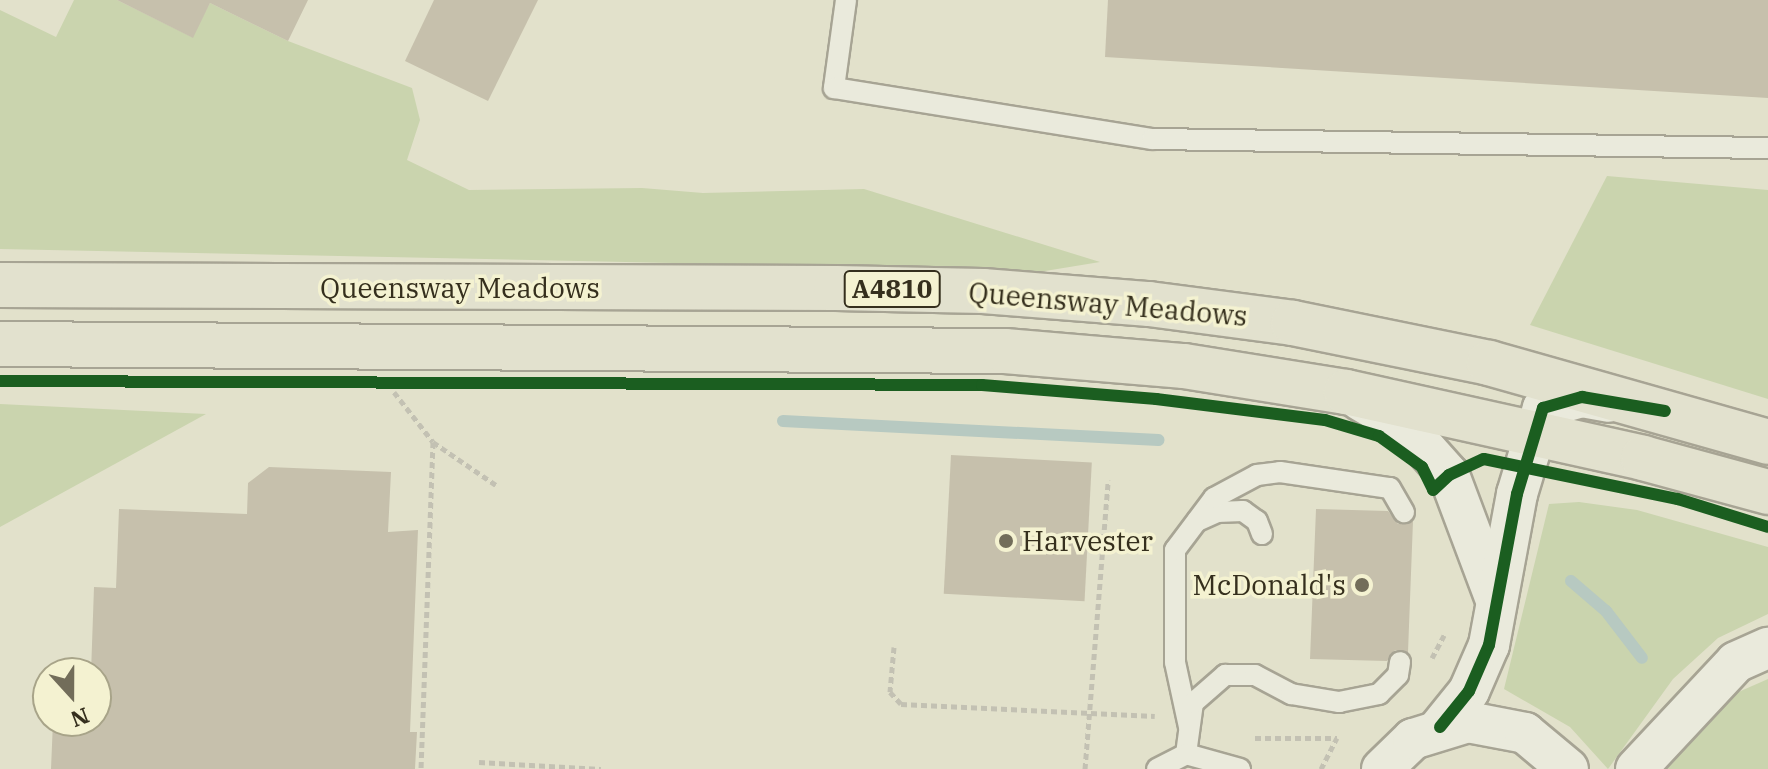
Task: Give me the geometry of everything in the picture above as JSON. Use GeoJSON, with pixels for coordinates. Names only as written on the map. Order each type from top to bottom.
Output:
{"type":"FeatureCollection","features":[{"type":"Feature","properties":{"kind":"main road","name":"Queensway Meadows"},"geometry":{"type":"LineString","coordinates":[[0,285],[983,291],[1149,304],[1293,323],[1489,363],[1768,442]]}},
{"type":"Feature","properties":{"kind":"main road","name":"Queensway Meadows"},"geometry":{"type":"LineString","coordinates":[[0,344],[1005,351],[1184,366],[1346,392],[1534,433],[1768,492]]}},
{"type":"Feature","properties":{"kind":"street"},"geometry":{"type":"LineString","coordinates":[[1346,392],[1407,428],[1449,475],[1499,608]]}},
{"type":"Feature","properties":{"kind":"street"},"geometry":{"type":"LineString","coordinates":[[1440,727],[1469,691],[1499,608],[1517,494],[1543,408],[1582,397],[1665,411]]}},
{"type":"Feature","properties":{"kind":"street"},"geometry":{"type":"LineString","coordinates":[[1636,769],[1736,662],[1768,648]]}},
{"type":"Feature","properties":{"kind":"street"},"geometry":{"type":"LineString","coordinates":[[1382,769],[1413,739],[1440,727],[1468,722],[1497,724],[1544,745],[1568,769]]}},
{"type":"Feature","properties":{"kind":"lane"},"geometry":{"type":"LineString","coordinates":[[846,0],[834,88],[1152,139],[1768,148]]}},
{"type":"Feature","properties":{"kind":"lane"},"geometry":{"type":"LineString","coordinates":[[1189,727],[1175,662],[1175,550],[1189,524],[1214,498],[1257,475],[1280,472],[1390,488],[1404,512]]}},
{"type":"Feature","properties":{"kind":"lane"},"geometry":{"type":"LineString","coordinates":[[1189,524],[1217,512],[1243,511],[1257,521],[1262,534]]}},
{"type":"Feature","properties":{"kind":"lane"},"geometry":{"type":"LineString","coordinates":[[1186,754],[1193,703],[1225,675],[1255,675],[1291,694],[1339,702],[1379,694],[1398,675],[1400,662]]}},
{"type":"Feature","properties":{"kind":"lane"},"geometry":{"type":"LineString","coordinates":[[1157,769],[1186,754],[1240,769]]}},
{"type":"Feature","properties":{"kind":"path"},"geometry":{"type":"LineString","coordinates":[[386,382],[401,382]]}},
{"type":"Feature","properties":{"kind":"path"},"geometry":{"type":"LineString","coordinates":[[386,382],[433,442],[496,485]]}},
{"type":"Feature","properties":{"kind":"path"},"geometry":{"type":"LineString","coordinates":[[421,769],[433,442]]}},
{"type":"Feature","properties":{"kind":"path"},"geometry":{"type":"LineString","coordinates":[[1085,769],[1108,480]]}},
{"type":"Feature","properties":{"kind":"path"},"geometry":{"type":"LineString","coordinates":[[894,647],[890,692],[901,704],[1149,714],[1189,727],[1270,741],[1337,738]]}},
{"type":"Feature","properties":{"kind":"path"},"geometry":{"type":"LineString","coordinates":[[479,762],[601,769]]}},
{"type":"Feature","properties":{"kind":"green space"},"geometry":{"type":"Polygon","coordinates":[[[74,0],[117,0],[192,37],[210,3],[288,41],[412,88],[420,120],[407,160],[469,190],[642,188],[703,193],[864,189],[1100,262],[1014,276],[673,263],[0,249],[0,10],[56,37],[74,0]]]}},
{"type":"Feature","properties":{"kind":"green space"},"geometry":{"type":"Polygon","coordinates":[[[1607,176],[1768,190],[1768,399],[1530,325],[1607,176]]]}},
{"type":"Feature","properties":{"kind":"green space"},"geometry":{"type":"Polygon","coordinates":[[[0,404],[206,414],[0,527],[0,404]]]}},
{"type":"Feature","properties":{"kind":"green space"},"geometry":{"type":"Polygon","coordinates":[[[1579,502],[1637,510],[1768,547],[1768,614],[1718,638],[1673,679],[1608,769],[1570,727],[1504,689],[1549,504],[1579,502]]]}},
{"type":"Feature","properties":{"kind":"green space"},"geometry":{"type":"Polygon","coordinates":[[[1768,679],[1768,769],[1661,769],[1718,701],[1768,679]]]}},
{"type":"Feature","properties":{"kind":"building"},"geometry":{"type":"Polygon","coordinates":[[[117,0],[308,0],[288,41],[210,3],[193,38],[117,0]]]}},
{"type":"Feature","properties":{"kind":"building"},"geometry":{"type":"Polygon","coordinates":[[[434,0],[538,0],[488,101],[405,61],[434,0]]]}},
{"type":"Feature","properties":{"kind":"building"},"geometry":{"type":"Polygon","coordinates":[[[1108,0],[1768,0],[1768,98],[1105,57],[1108,0]]]}},
{"type":"Feature","properties":{"kind":"building"},"geometry":{"type":"Polygon","coordinates":[[[951,455],[1092,462],[1085,601],[944,594],[951,455]]]}},
{"type":"Feature","properties":{"kind":"building"},"geometry":{"type":"Polygon","coordinates":[[[269,467],[391,472],[388,532],[418,530],[410,732],[417,732],[415,769],[51,769],[52,737],[112,737],[112,657],[92,657],[94,587],[116,588],[119,509],[247,514],[248,483],[269,467]]]}},
{"type":"Feature","properties":{"kind":"building"},"geometry":{"type":"Polygon","coordinates":[[[1316,509],[1388,511],[1398,524],[1413,521],[1408,652],[1395,650],[1387,661],[1310,659],[1316,509]]]}},
{"type":"Feature","properties":{"kind":"waterway"},"geometry":{"type":"LineString","coordinates":[[783,421],[1159,440]]}},
{"type":"Feature","properties":{"kind":"waterway"},"geometry":{"type":"LineString","coordinates":[[1571,581],[1606,611],[1642,658]]}},
{"type":"Feature","properties":{"kind":"cycle path"},"geometry":{"type":"LineString","coordinates":[[0,381],[982,385],[1156,399],[1325,420],[1379,436],[1422,467],[1433,490],[1449,475],[1484,459],[1678,499],[1768,527]]}},
{"type":"Feature","properties":{"kind":"cycle path"},"geometry":{"type":"LineString","coordinates":[[1440,727],[1469,691],[1489,645],[1517,494],[1543,408],[1582,397],[1665,411]]}},
{"type":"Feature","properties":{"kind":"place","name":"Harvester"},"geometry":{"type":"Point","coordinates":[1006,541]}},
{"type":"Feature","properties":{"kind":"place","name":"McDonald's"},"geometry":{"type":"Point","coordinates":[1362,585]}}]}
